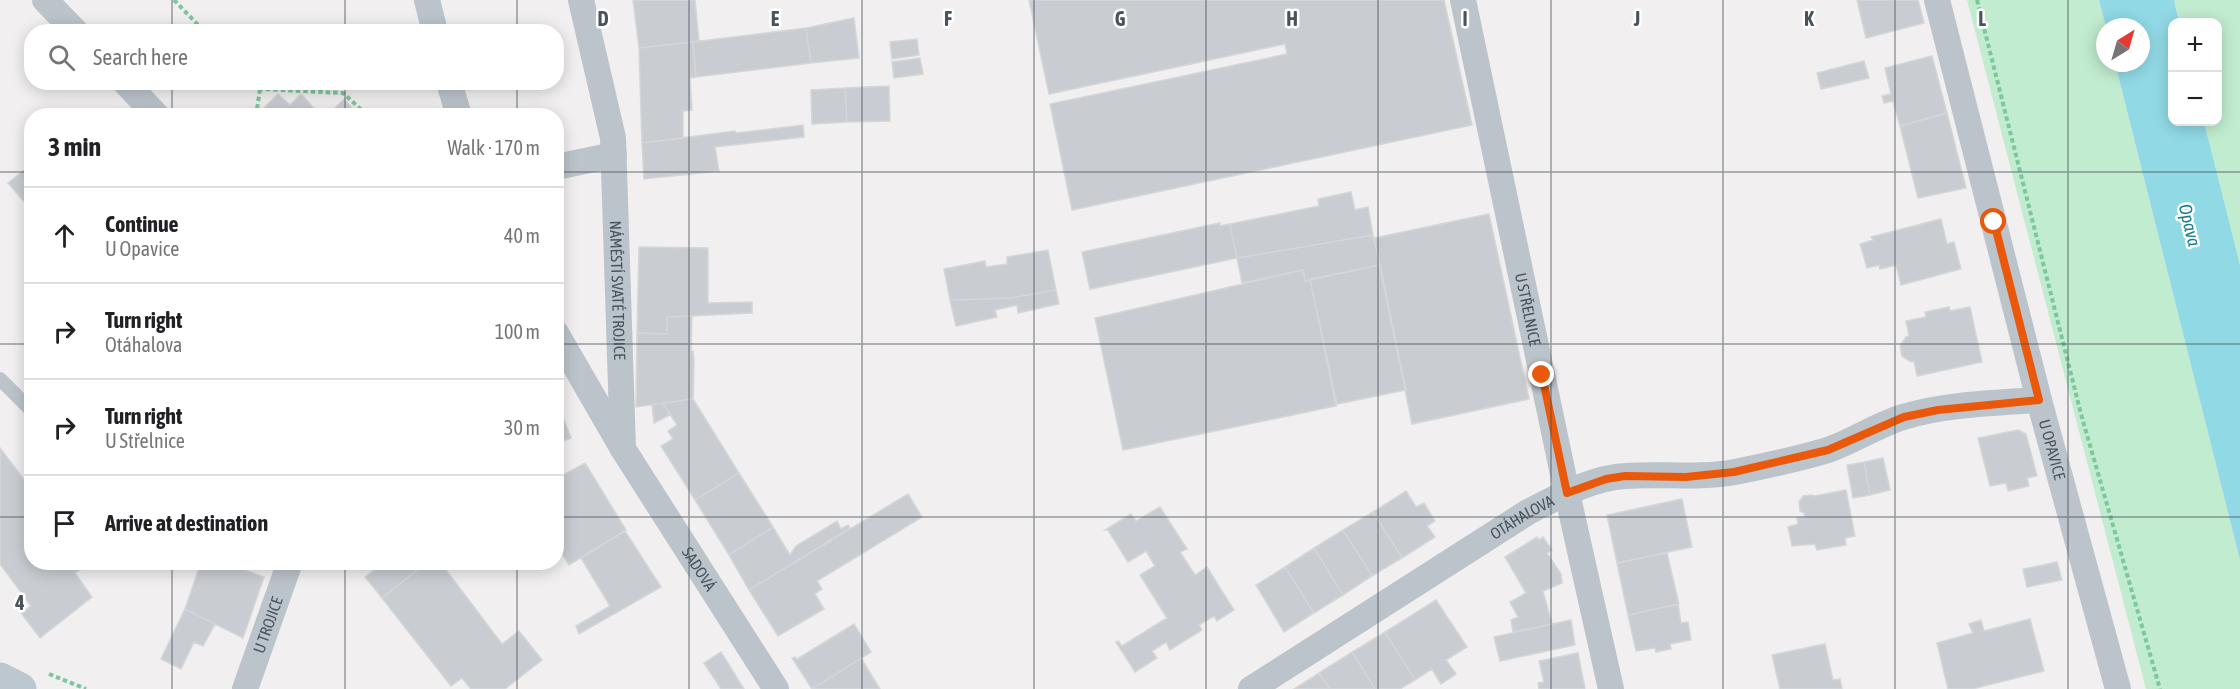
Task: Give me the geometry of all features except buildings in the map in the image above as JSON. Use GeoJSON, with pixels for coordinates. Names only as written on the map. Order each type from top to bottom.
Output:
{"type":"FeatureCollection","features":[{"type":"Feature","properties":{"kind":"street"},"geometry":{"type":"LineString","coordinates":[[45,0],[68,24]]}},
{"type":"Feature","properties":{"kind":"street"},"geometry":{"type":"LineString","coordinates":[[427,0],[433,24]]}},
{"type":"Feature","properties":{"kind":"street","name":"NÁMĚSTÍ SVATÉ TROJICE"},"geometry":{"type":"LineString","coordinates":[[581,0],[613,138],[623,449]]}},
{"type":"Feature","properties":{"kind":"street","name":"U STŘELNICE"},"geometry":{"type":"LineString","coordinates":[[1463,0],[1567,493],[1611,689]]}},
{"type":"Feature","properties":{"kind":"street","name":"U OPAVICE"},"geometry":{"type":"LineString","coordinates":[[1937,0],[2039,400],[2118,689]]}},
{"type":"Feature","properties":{"kind":"street"},"geometry":{"type":"LineString","coordinates":[[132,90],[149,108]]}},
{"type":"Feature","properties":{"kind":"street"},"geometry":{"type":"LineString","coordinates":[[451,90],[457,108]]}},
{"type":"Feature","properties":{"kind":"street"},"geometry":{"type":"LineString","coordinates":[[564,165],[614,156]]}},
{"type":"Feature","properties":{"kind":"street"},"geometry":{"type":"LineString","coordinates":[[564,347],[623,449]]}},
{"type":"Feature","properties":{"kind":"street","name":"OTÁHALOVA"},"geometry":{"type":"LineString","coordinates":[[1251,689],[1527,512],[1567,493],[1606,479],[1625,476],[1686,477],[1734,472],[1828,450],[1904,417],[1938,410],[2039,400]]}},
{"type":"Feature","properties":{"kind":"street","name":"SADOVÁ"},"geometry":{"type":"LineString","coordinates":[[623,449],[776,689]]}},
{"type":"Feature","properties":{"kind":"street","name":"U TROJICE"},"geometry":{"type":"LineString","coordinates":[[245,689],[287,570]]}},
{"type":"Feature","properties":{"kind":"street"},"geometry":{"type":"LineString","coordinates":[[0,679],[20,689]]}},
{"type":"Feature","properties":{"kind":"lane"},"geometry":{"type":"LineString","coordinates":[[0,379],[24,403]]}},
{"type":"Feature","properties":{"kind":"path"},"geometry":{"type":"LineString","coordinates":[[174,0],[197,24]]}},
{"type":"Feature","properties":{"kind":"path"},"geometry":{"type":"LineString","coordinates":[[1977,0],[2081,414],[2160,689]]}},
{"type":"Feature","properties":{"kind":"path"},"geometry":{"type":"LineString","coordinates":[[257,108],[260,90]]}},
{"type":"Feature","properties":{"kind":"path"},"geometry":{"type":"LineString","coordinates":[[281,90],[343,93],[359,108]]}},
{"type":"Feature","properties":{"kind":"green space"},"geometry":{"type":"Polygon","coordinates":[[[1967,0],[2099,0],[2104,18],[2096,18],[2096,72],[2117,72],[2240,560],[2240,689],[2146,689],[1967,0]]]}},
{"type":"Feature","properties":{"kind":"green space"},"geometry":{"type":"Polygon","coordinates":[[[2174,0],[2240,0],[2240,265],[2205,126],[2222,126],[2222,18],[2178,18],[2174,0]]]}},
{"type":"Feature","properties":{"kind":"water","name":"Opava"},"geometry":{"type":"Polygon","coordinates":[[[2099,0],[2174,0],[2178,18],[2168,18],[2168,126],[2205,126],[2240,265],[2240,560],[2117,72],[2150,72],[2150,18],[2104,18],[2099,0]]]}},
{"type":"Feature","properties":{"kind":"route"},"geometry":{"type":"LineString","coordinates":[[1542,375],[1567,493],[1606,479],[1625,476],[1686,477],[1734,472],[1828,450],[1904,417],[1998,402],[2039,400],[1994,222]]}}]}
